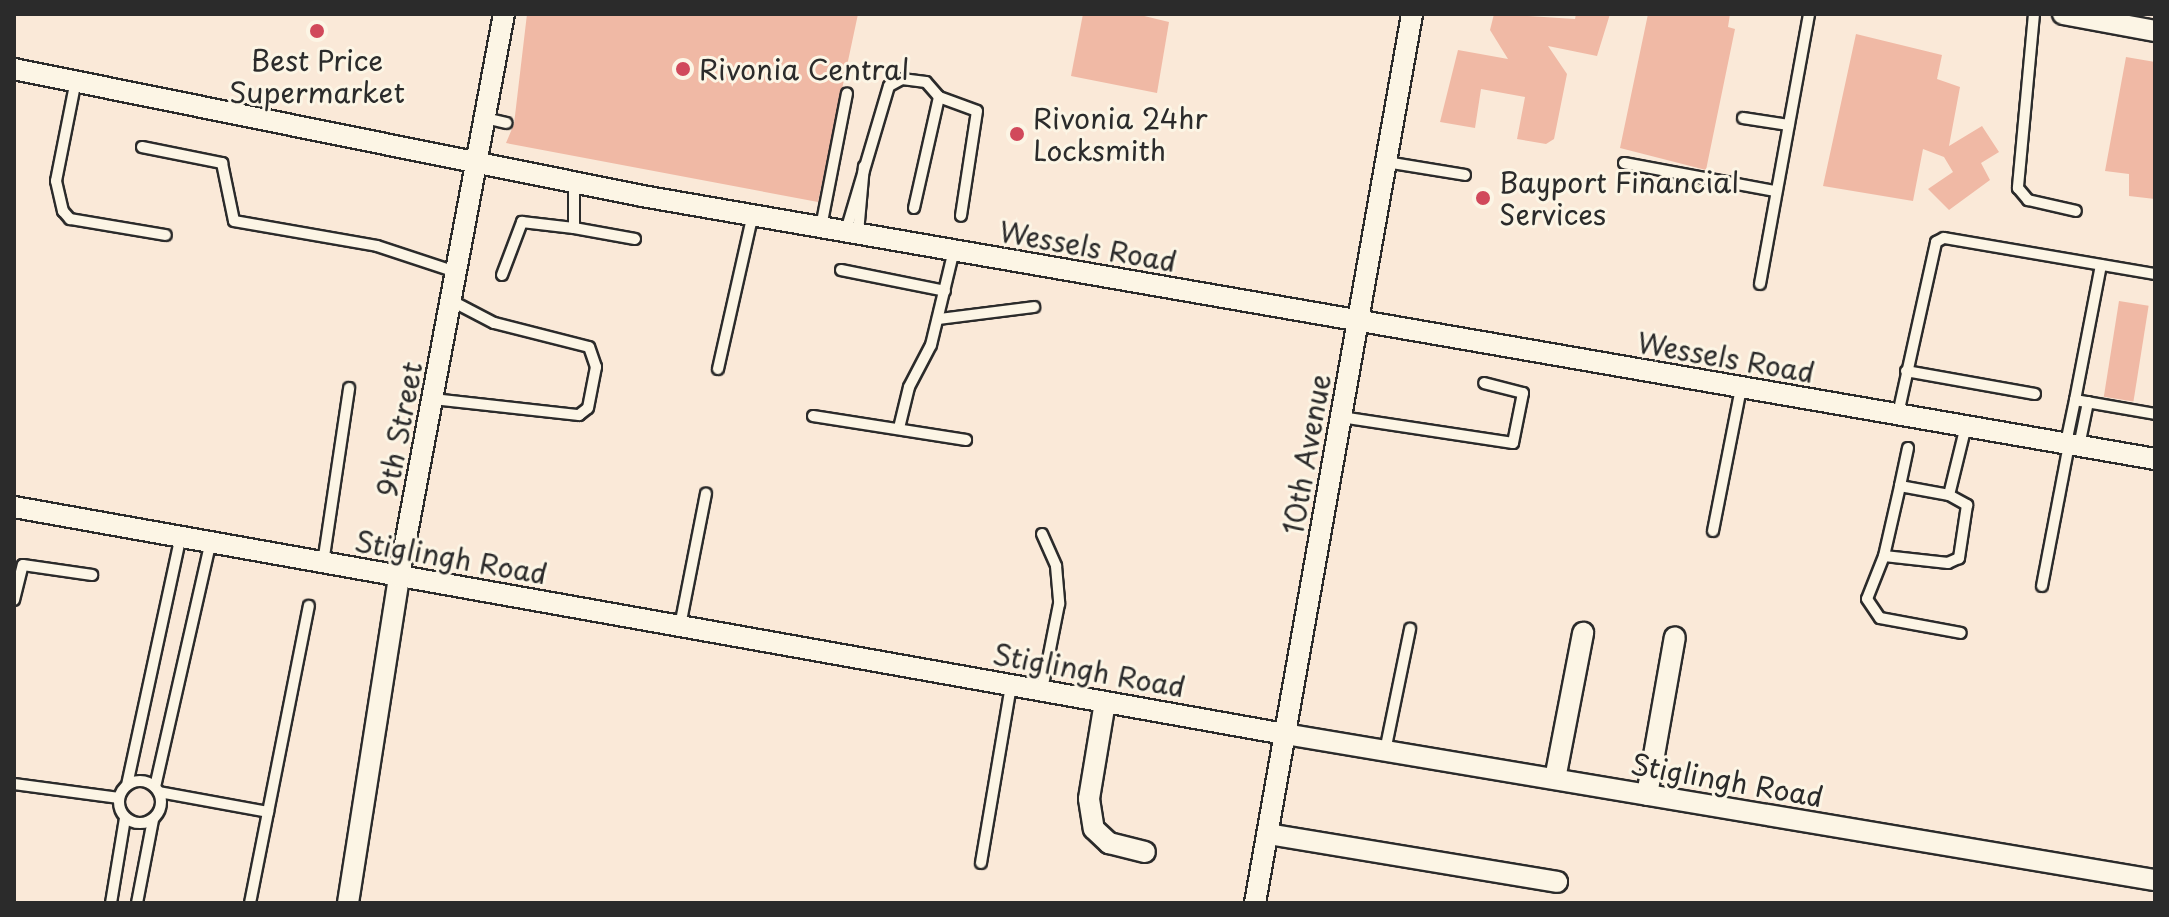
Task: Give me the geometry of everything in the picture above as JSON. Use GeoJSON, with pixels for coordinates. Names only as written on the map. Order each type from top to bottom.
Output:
{"type":"FeatureCollection","features":[{"type":"Feature","properties":{"kind":"street","name":"9th Street"},"geometry":{"type":"LineString","coordinates":[[348,903],[399,576],[504,14]]}},
{"type":"Feature","properties":{"kind":"street","name":"10th Avenue"},"geometry":{"type":"LineString","coordinates":[[1255,903],[1412,14]]}},
{"type":"Feature","properties":{"kind":"street"},"geometry":{"type":"LineString","coordinates":[[2063,14],[2155,31]]}},
{"type":"Feature","properties":{"kind":"street","name":"Wessels Road"},"geometry":{"type":"LineString","coordinates":[[14,69],[76,78],[574,183],[2155,459]]}},
{"type":"Feature","properties":{"kind":"street","name":"Stiglingh Road"},"geometry":{"type":"LineString","coordinates":[[14,507],[1285,734],[2155,880]]}},
{"type":"Feature","properties":{"kind":"street"},"geometry":{"type":"LineString","coordinates":[[1555,779],[1583,633]]}},
{"type":"Feature","properties":{"kind":"street"},"geometry":{"type":"LineString","coordinates":[[1647,795],[1675,637]]}},
{"type":"Feature","properties":{"kind":"street"},"geometry":{"type":"LineString","coordinates":[[1105,702],[1089,799],[1094,829],[1109,843],[1145,852]]}},
{"type":"Feature","properties":{"kind":"street"},"geometry":{"type":"LineString","coordinates":[[1268,834],[1557,882]]}},
{"type":"Feature","properties":{"kind":"lane"},"geometry":{"type":"LineString","coordinates":[[1760,284],[1809,14]]}},
{"type":"Feature","properties":{"kind":"lane"},"geometry":{"type":"LineString","coordinates":[[2034,14],[2018,188],[2028,200],[2076,211]]}},
{"type":"Feature","properties":{"kind":"lane"},"geometry":{"type":"LineString","coordinates":[[76,78],[56,181],[63,211],[70,219],[166,235]]}},
{"type":"Feature","properties":{"kind":"lane"},"geometry":{"type":"LineString","coordinates":[[852,232],[867,181],[864,166],[895,81],[926,82],[939,97],[977,111],[961,216]]}},
{"type":"Feature","properties":{"kind":"lane"},"geometry":{"type":"LineString","coordinates":[[821,227],[847,93]]}},
{"type":"Feature","properties":{"kind":"lane"},"geometry":{"type":"LineString","coordinates":[[914,208],[939,97]]}},
{"type":"Feature","properties":{"kind":"lane"},"geometry":{"type":"LineString","coordinates":[[485,118],[506,123]]}},
{"type":"Feature","properties":{"kind":"lane"},"geometry":{"type":"LineString","coordinates":[[1743,118],[1788,125]]}},
{"type":"Feature","properties":{"kind":"lane"},"geometry":{"type":"LineString","coordinates":[[142,147],[222,163],[230,176],[234,221],[377,246],[458,272]]}},
{"type":"Feature","properties":{"kind":"lane"},"geometry":{"type":"LineString","coordinates":[[1386,162],[1465,175]]}},
{"type":"Feature","properties":{"kind":"lane"},"geometry":{"type":"LineString","coordinates":[[1624,163],[1775,191]]}},
{"type":"Feature","properties":{"kind":"lane"},"geometry":{"type":"LineString","coordinates":[[574,183],[574,228]]}},
{"type":"Feature","properties":{"kind":"lane"},"geometry":{"type":"LineString","coordinates":[[718,369],[753,214]]}},
{"type":"Feature","properties":{"kind":"lane"},"geometry":{"type":"LineString","coordinates":[[502,275],[517,225],[574,228],[635,239]]}},
{"type":"Feature","properties":{"kind":"lane"},"geometry":{"type":"LineString","coordinates":[[1898,414],[1936,242],[2155,274]]}},
{"type":"Feature","properties":{"kind":"lane"},"geometry":{"type":"LineString","coordinates":[[899,428],[909,387],[939,319],[954,250]]}},
{"type":"Feature","properties":{"kind":"lane"},"geometry":{"type":"LineString","coordinates":[[2042,586],[2071,444],[2075,400],[2101,265]]}},
{"type":"Feature","properties":{"kind":"lane"},"geometry":{"type":"LineString","coordinates":[[841,270],[945,291]]}},
{"type":"Feature","properties":{"kind":"lane"},"geometry":{"type":"LineString","coordinates":[[433,399],[579,415],[588,408],[596,367],[589,347],[494,323],[452,301]]}},
{"type":"Feature","properties":{"kind":"lane"},"geometry":{"type":"LineString","coordinates":[[939,319],[1034,307]]}},
{"type":"Feature","properties":{"kind":"lane"},"geometry":{"type":"LineString","coordinates":[[1906,371],[2035,394]]}},
{"type":"Feature","properties":{"kind":"lane"},"geometry":{"type":"LineString","coordinates":[[1341,417],[1513,443],[1523,393],[1484,383]]}},
{"type":"Feature","properties":{"kind":"lane"},"geometry":{"type":"LineString","coordinates":[[323,563],[349,388]]}},
{"type":"Feature","properties":{"kind":"lane"},"geometry":{"type":"LineString","coordinates":[[1713,531],[1741,388]]}},
{"type":"Feature","properties":{"kind":"lane"},"geometry":{"type":"LineString","coordinates":[[2075,400],[2155,414]]}},
{"type":"Feature","properties":{"kind":"lane"},"geometry":{"type":"LineString","coordinates":[[2071,444],[2088,402]]}},
{"type":"Feature","properties":{"kind":"lane"},"geometry":{"type":"LineString","coordinates":[[813,416],[966,440]]}},
{"type":"Feature","properties":{"kind":"lane"},"geometry":{"type":"LineString","coordinates":[[1949,495],[1966,426]]}},
{"type":"Feature","properties":{"kind":"lane"},"geometry":{"type":"LineString","coordinates":[[1908,448],[1884,556],[1869,586],[1869,610],[1880,618],[1961,633]]}},
{"type":"Feature","properties":{"kind":"lane"},"geometry":{"type":"LineString","coordinates":[[1884,556],[1948,563],[1959,558],[1967,505],[1949,495],[1900,486]]}},
{"type":"Feature","properties":{"kind":"lane"},"geometry":{"type":"LineString","coordinates":[[680,626],[706,494]]}},
{"type":"Feature","properties":{"kind":"lane"},"geometry":{"type":"LineString","coordinates":[[1042,534],[1056,566],[1059,604],[1042,690]]}},
{"type":"Feature","properties":{"kind":"lane"},"geometry":{"type":"LineString","coordinates":[[111,903],[125,818],[119,798],[127,785],[181,535]]}},
{"type":"Feature","properties":{"kind":"lane"},"geometry":{"type":"LineString","coordinates":[[137,903],[153,820],[161,807],[157,790],[211,541]]}},
{"type":"Feature","properties":{"kind":"lane"},"geometry":{"type":"LineString","coordinates":[[14,600],[23,565],[92,575]]}},
{"type":"Feature","properties":{"kind":"lane"},"geometry":{"type":"LineString","coordinates":[[250,903],[309,606]]}},
{"type":"Feature","properties":{"kind":"lane"},"geometry":{"type":"LineString","coordinates":[[1385,751],[1410,629]]}},
{"type":"Feature","properties":{"kind":"lane"},"geometry":{"type":"LineString","coordinates":[[981,863],[1011,685]]}},
{"type":"Feature","properties":{"kind":"lane"},"geometry":{"type":"LineString","coordinates":[[127,785],[141,781],[157,790],[268,812]]}},
{"type":"Feature","properties":{"kind":"lane"},"geometry":{"type":"LineString","coordinates":[[14,784],[119,798]]}},
{"type":"Feature","properties":{"kind":"lane"},"geometry":{"type":"LineString","coordinates":[[125,818],[139,824],[153,820]]}},
{"type":"Feature","properties":{"kind":"building","name":"Rivonia Central"},"geometry":{"type":"Polygon","coordinates":[[[527,14],[858,14],[818,202],[506,143],[514,124],[527,14]]]}},
{"type":"Feature","properties":{"kind":"building"},"geometry":{"type":"Polygon","coordinates":[[[1083,14],[1136,14],[1169,22],[1157,93],[1071,76],[1083,14]]]}},
{"type":"Feature","properties":{"kind":"building"},"geometry":{"type":"Polygon","coordinates":[[[1494,14],[1575,19],[1576,14],[1610,14],[1597,56],[1548,46],[1567,74],[1554,139],[1546,144],[1517,139],[1525,97],[1481,89],[1475,128],[1440,122],[1458,50],[1508,59],[1490,30],[1494,14]]]}},
{"type":"Feature","properties":{"kind":"building"},"geometry":{"type":"Polygon","coordinates":[[[1648,14],[1730,14],[1728,27],[1735,29],[1706,170],[1620,148],[1648,14]]]}},
{"type":"Feature","properties":{"kind":"building"},"geometry":{"type":"Polygon","coordinates":[[[1856,34],[1942,55],[1937,79],[1960,87],[1949,146],[1982,126],[1999,152],[1981,163],[1990,180],[1949,210],[1928,189],[1953,172],[1944,157],[1923,149],[1913,201],[1823,186],[1856,34]]]}},
{"type":"Feature","properties":{"kind":"building"},"geometry":{"type":"Polygon","coordinates":[[[2126,57],[2155,62],[2155,199],[2129,196],[2129,174],[2105,171],[2126,57]]]}},
{"type":"Feature","properties":{"kind":"building"},"geometry":{"type":"Polygon","coordinates":[[[2119,301],[2149,306],[2133,401],[2104,397],[2119,301]]]}},
{"type":"Feature","properties":{"kind":"place","name":"Best Price Supermarket"},"geometry":{"type":"Point","coordinates":[317,31]}},
{"type":"Feature","properties":{"kind":"place","name":"Rivonia Central"},"geometry":{"type":"Point","coordinates":[683,69]}},
{"type":"Feature","properties":{"kind":"place","name":"Rivonia 24hr Locksmith"},"geometry":{"type":"Point","coordinates":[1017,134]}},
{"type":"Feature","properties":{"kind":"place","name":"Bayport Financial Services"},"geometry":{"type":"Point","coordinates":[1483,198]}}]}
